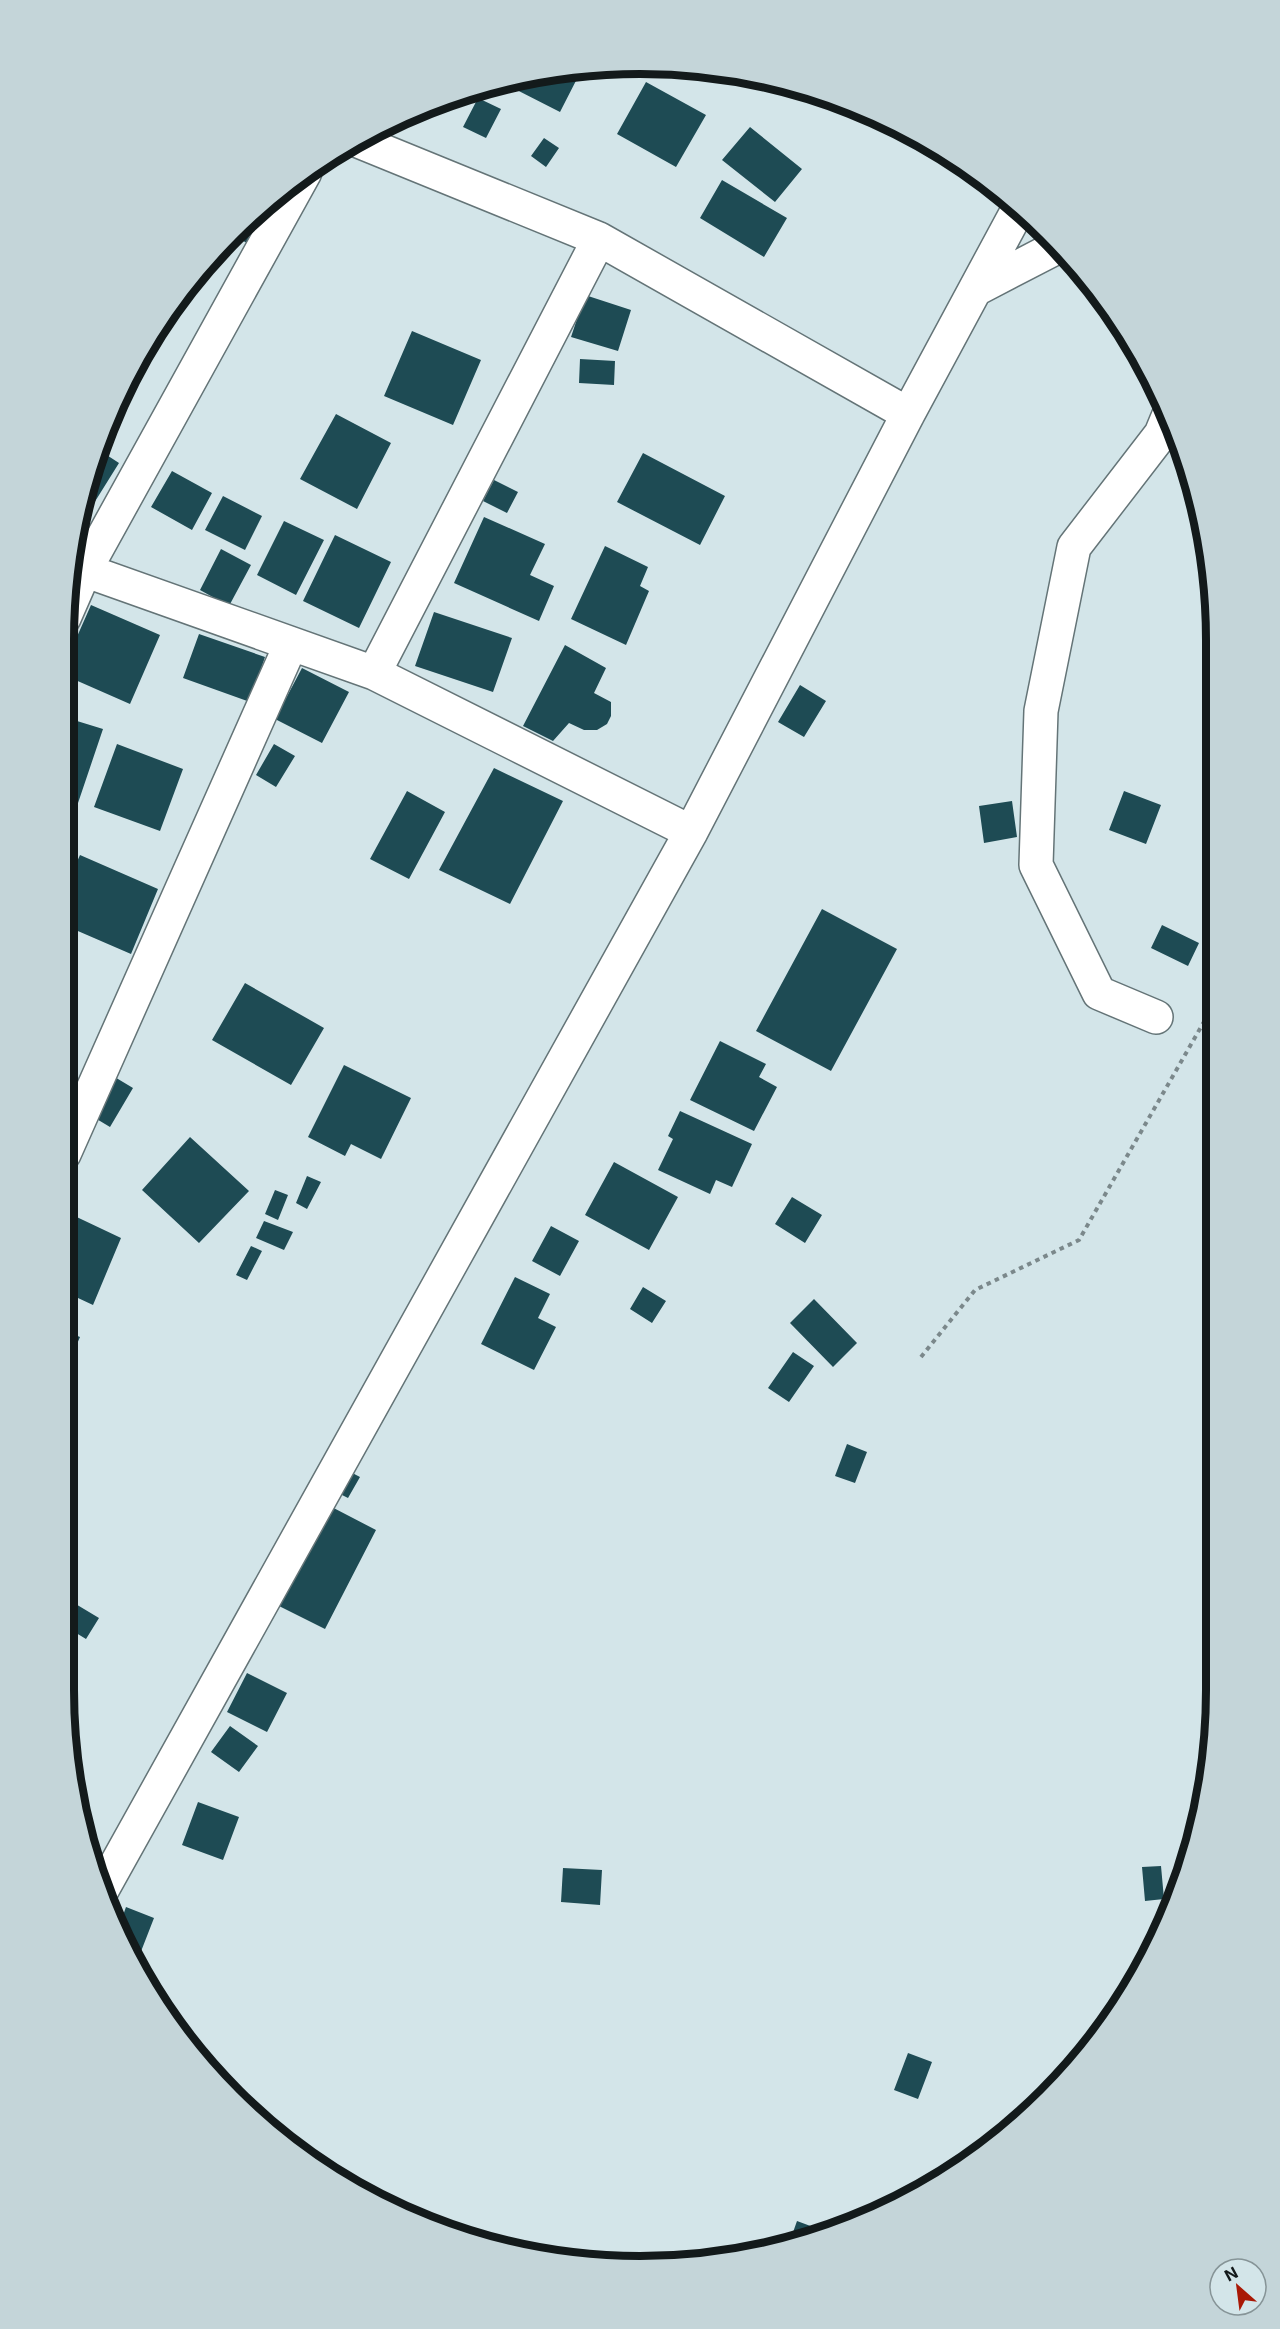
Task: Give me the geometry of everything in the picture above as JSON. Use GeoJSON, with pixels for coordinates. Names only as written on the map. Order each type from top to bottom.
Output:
{"type":"FeatureCollection","features":[{"type":"Feature","properties":{"kind":"street"},"geometry":{"type":"LineString","coordinates":[[366,144],[599,239],[908,414]]}},
{"type":"Feature","properties":{"kind":"street"},"geometry":{"type":"LineString","coordinates":[[293,192],[78,568],[374,674],[692,832]]}},
{"type":"Feature","properties":{"kind":"street"},"geometry":{"type":"LineString","coordinates":[[107,1880],[692,832],[908,414],[1015,215]]}},
{"type":"Feature","properties":{"kind":"street"},"geometry":{"type":"LineString","coordinates":[[374,674],[599,239]]}},
{"type":"Feature","properties":{"kind":"street"},"geometry":{"type":"LineString","coordinates":[[978,288],[1052,251]]}},
{"type":"Feature","properties":{"kind":"street"},"geometry":{"type":"LineString","coordinates":[[1156,1017],[1100,993],[1035,865],[1041,711],[1074,547],[1161,434],[1164,426]]}},
{"type":"Feature","properties":{"kind":"street"},"geometry":{"type":"LineString","coordinates":[[74,1132],[291,644]]}},
{"type":"Feature","properties":{"kind":"path"},"geometry":{"type":"LineString","coordinates":[[921,1357],[975,1290],[1079,1240],[1206,1020]]}},
{"type":"Feature","properties":{"kind":"building"},"geometry":{"type":"Polygon","coordinates":[[[578,77],[560,112],[513,88],[578,77]]]}},
{"type":"Feature","properties":{"kind":"building"},"geometry":{"type":"Polygon","coordinates":[[[646,82],[706,115],[676,167],[617,134],[646,82]]]}},
{"type":"Feature","properties":{"kind":"building"},"geometry":{"type":"Polygon","coordinates":[[[478,98],[501,109],[486,138],[463,127],[478,98]]]}},
{"type":"Feature","properties":{"kind":"building"},"geometry":{"type":"Polygon","coordinates":[[[750,127],[802,169],[775,202],[722,160],[750,127]]]}},
{"type":"Feature","properties":{"kind":"building"},"geometry":{"type":"Polygon","coordinates":[[[544,138],[559,148],[546,167],[531,156],[544,138]]]}},
{"type":"Feature","properties":{"kind":"building"},"geometry":{"type":"Polygon","coordinates":[[[722,180],[787,218],[764,257],[700,218],[722,180]]]}},
{"type":"Feature","properties":{"kind":"building"},"geometry":{"type":"Polygon","coordinates":[[[258,221],[247,243],[239,239],[258,221]]]}},
{"type":"Feature","properties":{"kind":"building"},"geometry":{"type":"Polygon","coordinates":[[[585,295],[631,310],[618,351],[571,337],[585,295]]]}},
{"type":"Feature","properties":{"kind":"building"},"geometry":{"type":"Polygon","coordinates":[[[412,331],[481,360],[453,425],[384,396],[412,331]]]}},
{"type":"Feature","properties":{"kind":"building"},"geometry":{"type":"Polygon","coordinates":[[[580,359],[615,361],[614,385],[579,383],[580,359]]]}},
{"type":"Feature","properties":{"kind":"building"},"geometry":{"type":"Polygon","coordinates":[[[336,414],[391,443],[357,509],[300,479],[336,414]]]}},
{"type":"Feature","properties":{"kind":"building"},"geometry":{"type":"Polygon","coordinates":[[[643,453],[725,496],[700,545],[617,502],[643,453]]]}},
{"type":"Feature","properties":{"kind":"building"},"geometry":{"type":"Polygon","coordinates":[[[105,454],[119,463],[88,513],[105,454]]]}},
{"type":"Feature","properties":{"kind":"building"},"geometry":{"type":"Polygon","coordinates":[[[172,471],[212,493],[192,530],[151,507],[172,471]]]}},
{"type":"Feature","properties":{"kind":"building"},"geometry":{"type":"Polygon","coordinates":[[[494,480],[518,492],[507,513],[483,501],[494,480]]]}},
{"type":"Feature","properties":{"kind":"building"},"geometry":{"type":"Polygon","coordinates":[[[223,496],[262,516],[245,550],[205,530],[223,496]]]}},
{"type":"Feature","properties":{"kind":"building"},"geometry":{"type":"Polygon","coordinates":[[[484,517],[545,544],[530,575],[554,586],[539,621],[454,583],[484,517]]]}},
{"type":"Feature","properties":{"kind":"building"},"geometry":{"type":"Polygon","coordinates":[[[284,521],[324,540],[296,595],[257,575],[284,521]]]}},
{"type":"Feature","properties":{"kind":"building"},"geometry":{"type":"Polygon","coordinates":[[[335,535],[391,562],[359,628],[303,601],[335,535]]]}},
{"type":"Feature","properties":{"kind":"building"},"geometry":{"type":"Polygon","coordinates":[[[605,546],[648,567],[640,586],[649,591],[626,645],[571,619],[605,546]]]}},
{"type":"Feature","properties":{"kind":"building"},"geometry":{"type":"Polygon","coordinates":[[[221,549],[251,565],[229,606],[200,590],[221,549]]]}},
{"type":"Feature","properties":{"kind":"building"},"geometry":{"type":"Polygon","coordinates":[[[91,605],[160,635],[130,704],[74,679],[74,643],[91,605]]]}},
{"type":"Feature","properties":{"kind":"building"},"geometry":{"type":"Polygon","coordinates":[[[434,612],[512,638],[493,692],[415,666],[434,612]]]}},
{"type":"Feature","properties":{"kind":"building"},"geometry":{"type":"Polygon","coordinates":[[[199,634],[265,657],[250,702],[183,678],[199,634]]]}},
{"type":"Feature","properties":{"kind":"building"},"geometry":{"type":"Polygon","coordinates":[[[565,645],[606,668],[594,693],[611,702],[611,716],[607,724],[597,730],[584,730],[569,723],[553,741],[523,726],[565,645]]]}},
{"type":"Feature","properties":{"kind":"building"},"geometry":{"type":"Polygon","coordinates":[[[302,668],[349,692],[322,743],[275,719],[302,668]]]}},
{"type":"Feature","properties":{"kind":"building"},"geometry":{"type":"Polygon","coordinates":[[[800,685],[826,701],[804,737],[778,722],[800,685]]]}},
{"type":"Feature","properties":{"kind":"building"},"geometry":{"type":"Polygon","coordinates":[[[74,720],[103,729],[77,806],[74,805],[74,720]]]}},
{"type":"Feature","properties":{"kind":"building"},"geometry":{"type":"Polygon","coordinates":[[[117,744],[183,769],[160,831],[94,807],[117,744]]]}},
{"type":"Feature","properties":{"kind":"building"},"geometry":{"type":"Polygon","coordinates":[[[274,744],[295,756],[276,787],[256,775],[274,744]]]}},
{"type":"Feature","properties":{"kind":"building"},"geometry":{"type":"Polygon","coordinates":[[[494,768],[563,801],[510,904],[439,870],[494,768]]]}},
{"type":"Feature","properties":{"kind":"building"},"geometry":{"type":"Polygon","coordinates":[[[407,791],[445,812],[409,879],[370,859],[407,791]]]}},
{"type":"Feature","properties":{"kind":"building"},"geometry":{"type":"Polygon","coordinates":[[[1124,791],[1161,805],[1146,844],[1109,830],[1124,791]]]}},
{"type":"Feature","properties":{"kind":"building"},"geometry":{"type":"Polygon","coordinates":[[[1012,801],[1017,837],[984,843],[979,806],[1012,801]]]}},
{"type":"Feature","properties":{"kind":"building"},"geometry":{"type":"Polygon","coordinates":[[[80,855],[158,889],[131,954],[74,929],[74,868],[80,855]]]}},
{"type":"Feature","properties":{"kind":"building"},"geometry":{"type":"Polygon","coordinates":[[[822,909],[897,949],[831,1071],[756,1031],[822,909]]]}},
{"type":"Feature","properties":{"kind":"building"},"geometry":{"type":"Polygon","coordinates":[[[1162,925],[1199,943],[1188,966],[1151,948],[1162,925]]]}},
{"type":"Feature","properties":{"kind":"building"},"geometry":{"type":"Polygon","coordinates":[[[245,983],[324,1028],[291,1085],[212,1040],[245,983]]]}},
{"type":"Feature","properties":{"kind":"building"},"geometry":{"type":"Polygon","coordinates":[[[720,1041],[766,1064],[759,1077],[777,1087],[754,1131],[690,1100],[720,1041]]]}},
{"type":"Feature","properties":{"kind":"building"},"geometry":{"type":"Polygon","coordinates":[[[344,1065],[411,1098],[381,1159],[351,1144],[345,1156],[308,1137],[344,1065]]]}},
{"type":"Feature","properties":{"kind":"building"},"geometry":{"type":"Polygon","coordinates":[[[113,1076],[133,1088],[110,1127],[90,1115],[113,1076]]]}},
{"type":"Feature","properties":{"kind":"building"},"geometry":{"type":"Polygon","coordinates":[[[680,1111],[752,1144],[732,1187],[716,1180],[710,1194],[658,1170],[673,1139],[668,1136],[680,1111]]]}},
{"type":"Feature","properties":{"kind":"building"},"geometry":{"type":"Polygon","coordinates":[[[190,1137],[249,1191],[199,1243],[142,1190],[190,1137]]]}},
{"type":"Feature","properties":{"kind":"building"},"geometry":{"type":"Polygon","coordinates":[[[614,1162],[678,1197],[649,1250],[585,1215],[614,1162]]]}},
{"type":"Feature","properties":{"kind":"building"},"geometry":{"type":"Polygon","coordinates":[[[307,1176],[321,1182],[307,1209],[296,1203],[307,1176]]]}},
{"type":"Feature","properties":{"kind":"building"},"geometry":{"type":"Polygon","coordinates":[[[275,1190],[288,1195],[278,1220],[265,1214],[275,1190]]]}},
{"type":"Feature","properties":{"kind":"building"},"geometry":{"type":"Polygon","coordinates":[[[792,1197],[822,1215],[805,1243],[775,1224],[792,1197]]]}},
{"type":"Feature","properties":{"kind":"building"},"geometry":{"type":"Polygon","coordinates":[[[74,1216],[121,1238],[93,1305],[74,1296],[74,1216]]]}},
{"type":"Feature","properties":{"kind":"building"},"geometry":{"type":"Polygon","coordinates":[[[264,1221],[293,1232],[284,1250],[256,1238],[264,1221]]]}},
{"type":"Feature","properties":{"kind":"building"},"geometry":{"type":"Polygon","coordinates":[[[551,1226],[579,1241],[560,1276],[532,1261],[551,1226]]]}},
{"type":"Feature","properties":{"kind":"building"},"geometry":{"type":"Polygon","coordinates":[[[251,1246],[262,1251],[247,1280],[236,1275],[251,1246]]]}},
{"type":"Feature","properties":{"kind":"building"},"geometry":{"type":"Polygon","coordinates":[[[515,1277],[550,1294],[538,1318],[556,1327],[534,1370],[481,1344],[515,1277]]]}},
{"type":"Feature","properties":{"kind":"building"},"geometry":{"type":"Polygon","coordinates":[[[643,1287],[666,1301],[652,1323],[630,1309],[643,1287]]]}},
{"type":"Feature","properties":{"kind":"building"},"geometry":{"type":"Polygon","coordinates":[[[814,1299],[857,1343],[833,1367],[790,1323],[814,1299]]]}},
{"type":"Feature","properties":{"kind":"building"},"geometry":{"type":"Polygon","coordinates":[[[74,1335],[80,1337],[74,1351],[74,1335]]]}},
{"type":"Feature","properties":{"kind":"building"},"geometry":{"type":"Polygon","coordinates":[[[793,1352],[814,1366],[789,1402],[768,1388],[793,1352]]]}},
{"type":"Feature","properties":{"kind":"building"},"geometry":{"type":"Polygon","coordinates":[[[847,1444],[867,1452],[855,1483],[835,1476],[847,1444]]]}},
{"type":"Feature","properties":{"kind":"building"},"geometry":{"type":"Polygon","coordinates":[[[337,1465],[360,1477],[348,1498],[326,1487],[337,1465]]]}},
{"type":"Feature","properties":{"kind":"building"},"geometry":{"type":"Polygon","coordinates":[[[324,1503],[376,1530],[325,1629],[273,1603],[324,1503]]]}},
{"type":"Feature","properties":{"kind":"building"},"geometry":{"type":"Polygon","coordinates":[[[74,1603],[99,1618],[86,1639],[74,1632],[74,1603]]]}},
{"type":"Feature","properties":{"kind":"building"},"geometry":{"type":"Polygon","coordinates":[[[247,1673],[287,1693],[267,1732],[227,1712],[247,1673]]]}},
{"type":"Feature","properties":{"kind":"building"},"geometry":{"type":"Polygon","coordinates":[[[230,1726],[258,1746],[239,1772],[211,1752],[230,1726]]]}},
{"type":"Feature","properties":{"kind":"building"},"geometry":{"type":"Polygon","coordinates":[[[198,1802],[239,1817],[223,1860],[182,1845],[198,1802]]]}},
{"type":"Feature","properties":{"kind":"building"},"geometry":{"type":"Polygon","coordinates":[[[1161,1866],[1164,1899],[1145,1901],[1142,1867],[1161,1866]]]}},
{"type":"Feature","properties":{"kind":"building"},"geometry":{"type":"Polygon","coordinates":[[[563,1868],[602,1870],[600,1905],[561,1902],[563,1868]]]}},
{"type":"Feature","properties":{"kind":"building"},"geometry":{"type":"Polygon","coordinates":[[[126,1907],[154,1918],[140,1954],[132,1940],[122,1918],[126,1907]]]}},
{"type":"Feature","properties":{"kind":"building"},"geometry":{"type":"Polygon","coordinates":[[[908,2053],[932,2062],[918,2099],[894,2090],[908,2053]]]}},
{"type":"Feature","properties":{"kind":"building"},"geometry":{"type":"Polygon","coordinates":[[[797,2221],[814,2227],[792,2234],[797,2221]]]}}]}
